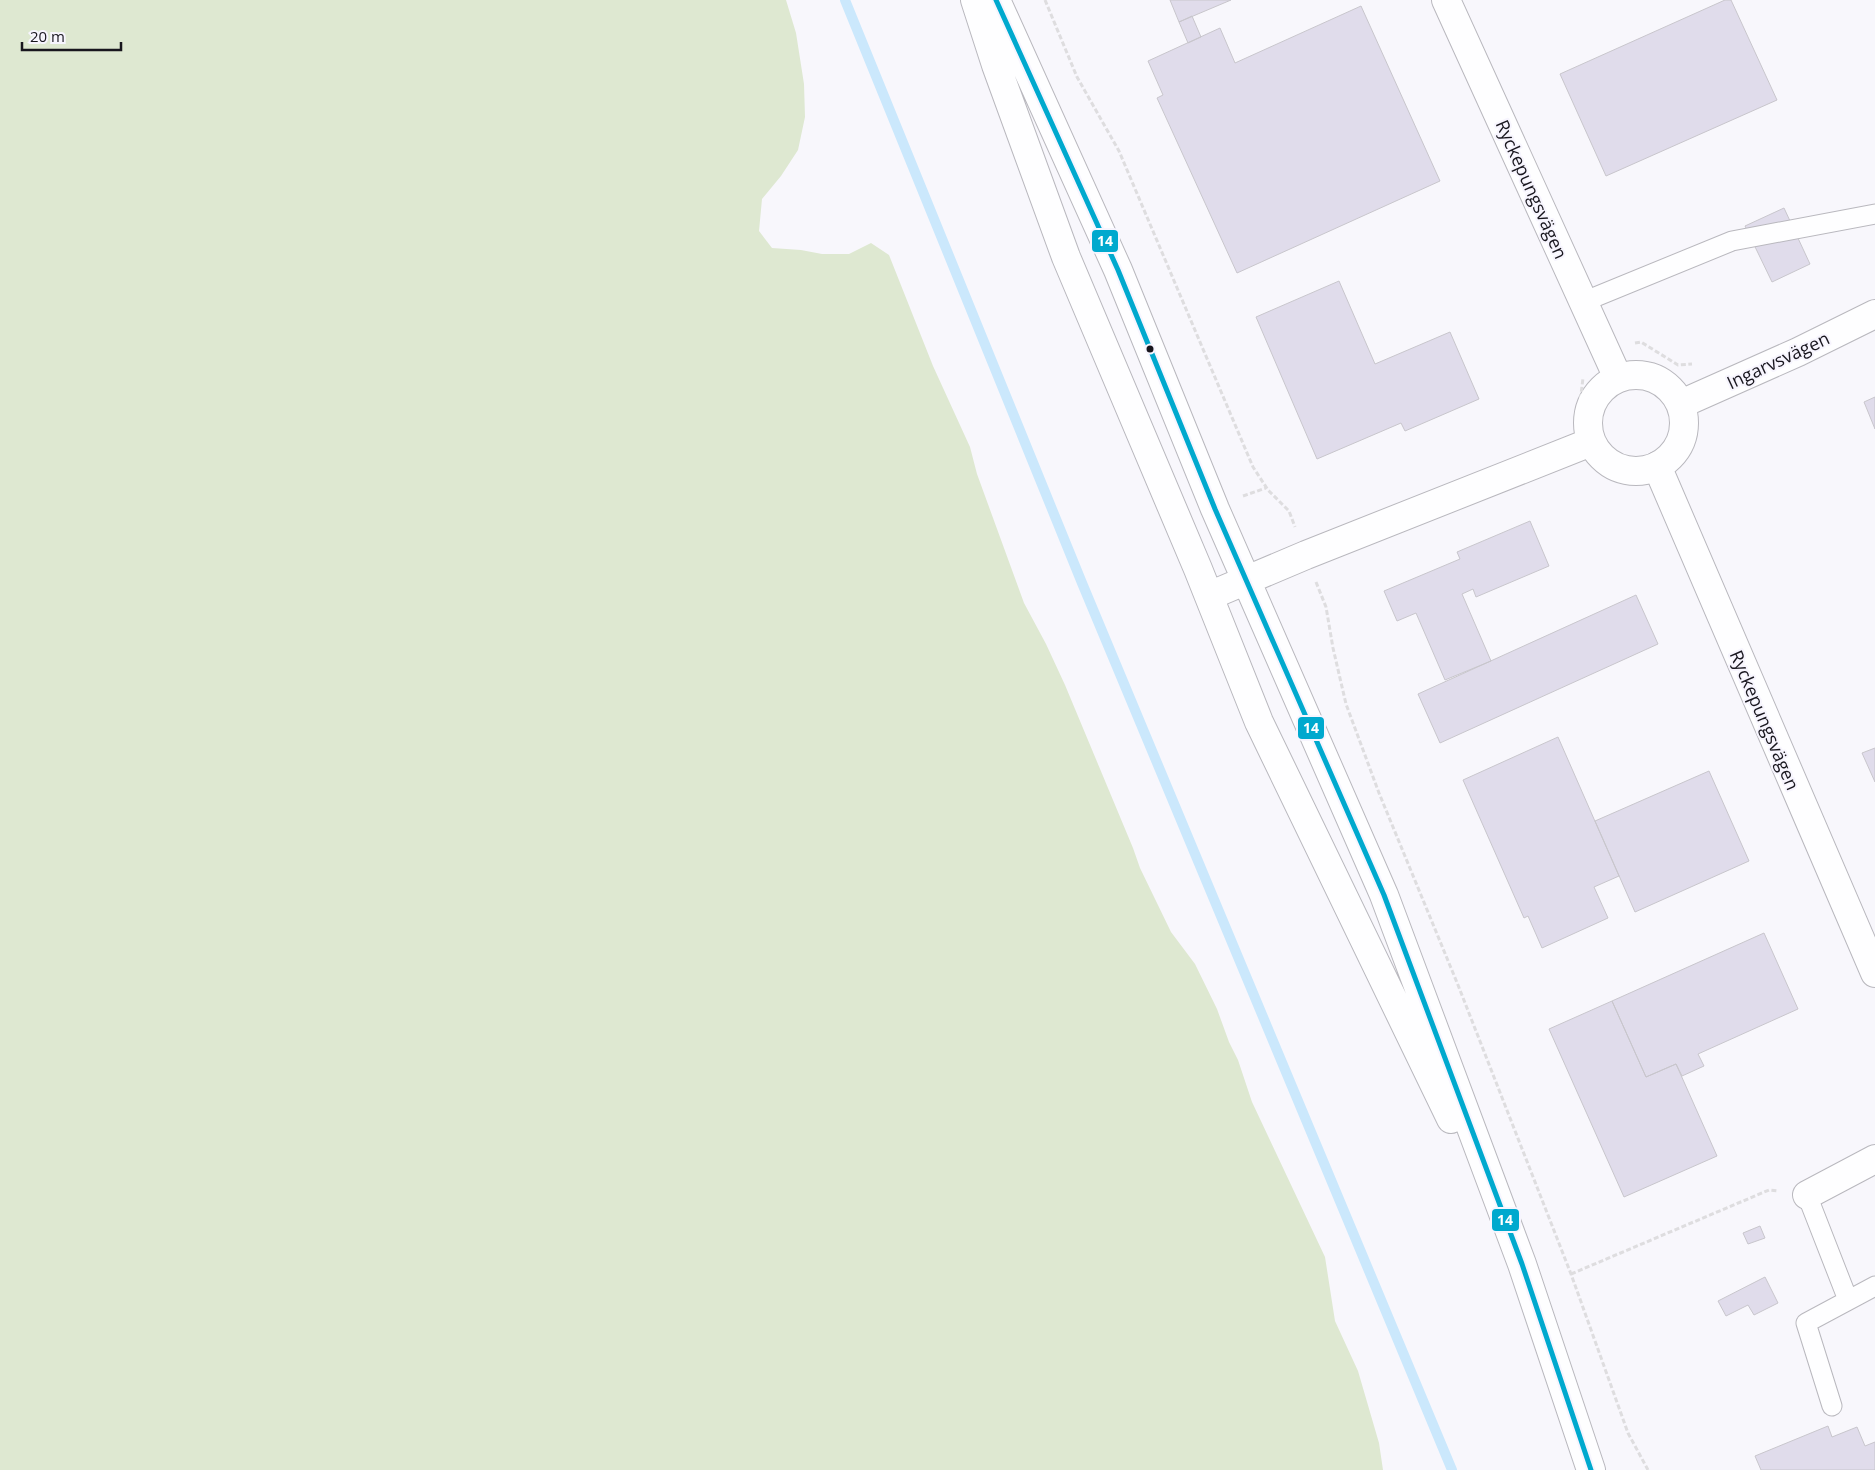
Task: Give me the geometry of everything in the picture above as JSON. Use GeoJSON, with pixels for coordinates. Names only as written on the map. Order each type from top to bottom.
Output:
{"type":"FeatureCollection","features":[{"type":"Feature","properties":{"kind":"main road"},"geometry":{"type":"LineString","coordinates":[[975,0],[996,65],[1066,257],[1209,596],[1263,731],[1522,1264]]}},
{"type":"Feature","properties":{"kind":"main road"},"geometry":{"type":"LineString","coordinates":[[996,0],[1118,270],[1216,509],[1384,895],[1522,1264],[1592,1470]]}},
{"type":"Feature","properties":{"kind":"main road","name":"Ryckepungsvägen"},"geometry":{"type":"LineString","coordinates":[[1446,0],[1618,378]]}},
{"type":"Feature","properties":{"kind":"main road","name":"Ingarvsvägen"},"geometry":{"type":"LineString","coordinates":[[1681,404],[1798,352],[1875,314]]}},
{"type":"Feature","properties":{"kind":"main road"},"geometry":{"type":"LineString","coordinates":[[1632,374],[1647,376],[1661,382],[1681,404],[1684,428],[1681,440],[1671,455],[1657,466],[1642,471],[1626,470],[1612,465],[1600,455],[1591,442],[1588,420],[1592,404],[1600,390],[1618,378],[1632,374]]}},
{"type":"Feature","properties":{"kind":"main road"},"geometry":{"type":"LineString","coordinates":[[1209,596],[1306,555],[1591,442]]}},
{"type":"Feature","properties":{"kind":"main road","name":"Ryckepungsvägen"},"geometry":{"type":"LineString","coordinates":[[1657,466],[1875,973]]}},
{"type":"Feature","properties":{"kind":"main road"},"geometry":{"type":"LineString","coordinates":[[1807,1195],[1875,1159]]}},
{"type":"Feature","properties":{"kind":"lane"},"geometry":{"type":"LineString","coordinates":[[1584,302],[1732,240],[1875,214]]}},
{"type":"Feature","properties":{"kind":"lane"},"geometry":{"type":"LineString","coordinates":[[1807,1195],[1848,1300]]}},
{"type":"Feature","properties":{"kind":"lane"},"geometry":{"type":"LineString","coordinates":[[1832,1406],[1806,1323],[1875,1286]]}},
{"type":"Feature","properties":{"kind":"path"},"geometry":{"type":"LineString","coordinates":[[1045,0],[1077,77],[1119,151],[1253,467],[1266,488],[1289,511],[1326,607],[1346,704],[1379,793],[1458,985],[1571,1274],[1628,1433],[1648,1470]]}},
{"type":"Feature","properties":{"kind":"path"},"geometry":{"type":"LineString","coordinates":[[1570,415],[1579,411],[1584,365],[1604,347],[1641,342],[1678,365],[1696,364]]}},
{"type":"Feature","properties":{"kind":"path"},"geometry":{"type":"LineString","coordinates":[[1242,497],[1266,488]]}},
{"type":"Feature","properties":{"kind":"path"},"geometry":{"type":"LineString","coordinates":[[1571,1274],[1769,1190],[1807,1195]]}},
{"type":"Feature","properties":{"kind":"green space"},"geometry":{"type":"Polygon","coordinates":[[[0,0],[786,0],[796,33],[804,84],[805,117],[798,150],[781,176],[762,199],[759,231],[772,248],[822,254],[849,254],[871,243],[889,255],[933,366],[970,447],[977,474],[1024,603],[1065,685],[1140,868],[1171,932],[1195,964],[1217,1009],[1238,1060],[1252,1102],[1325,1257],[1335,1321],[1358,1371],[1379,1443],[1383,1470],[0,1470],[0,0]]]}},
{"type":"Feature","properties":{"kind":"building"},"geometry":{"type":"Polygon","coordinates":[[[1170,0],[1231,0],[1179,22],[1170,0]]]}},
{"type":"Feature","properties":{"kind":"building"},"geometry":{"type":"Polygon","coordinates":[[[1725,0],[1731,0],[1777,100],[1606,176],[1560,74],[1725,0]]]}},
{"type":"Feature","properties":{"kind":"building"},"geometry":{"type":"Polygon","coordinates":[[[1361,6],[1440,181],[1237,273],[1157,98],[1163,95],[1148,61],[1220,28],[1235,63],[1361,6]]]}},
{"type":"Feature","properties":{"kind":"building"},"geometry":{"type":"Polygon","coordinates":[[[1192,16],[1201,37],[1188,43],[1179,22],[1192,16]]]}},
{"type":"Feature","properties":{"kind":"building"},"geometry":{"type":"Polygon","coordinates":[[[1784,208],[1810,264],[1772,282],[1745,226],[1784,208]]]}},
{"type":"Feature","properties":{"kind":"building"},"geometry":{"type":"Polygon","coordinates":[[[1339,281],[1375,364],[1450,332],[1479,399],[1405,431],[1401,423],[1317,459],[1256,317],[1339,281]]]}},
{"type":"Feature","properties":{"kind":"building"},"geometry":{"type":"Polygon","coordinates":[[[1875,397],[1875,429],[1864,402],[1875,397]]]}},
{"type":"Feature","properties":{"kind":"building"},"geometry":{"type":"Polygon","coordinates":[[[1530,521],[1549,566],[1476,597],[1473,589],[1462,594],[1491,661],[1445,680],[1416,613],[1397,621],[1384,591],[1460,559],[1457,552],[1530,521]]]}},
{"type":"Feature","properties":{"kind":"building"},"geometry":{"type":"Polygon","coordinates":[[[1636,595],[1658,644],[1440,743],[1418,694],[1636,595]]]}},
{"type":"Feature","properties":{"kind":"building"},"geometry":{"type":"Polygon","coordinates":[[[1558,737],[1619,876],[1594,887],[1608,918],[1542,948],[1528,916],[1524,918],[1463,780],[1558,737]]]}},
{"type":"Feature","properties":{"kind":"building"},"geometry":{"type":"Polygon","coordinates":[[[1875,748],[1875,782],[1862,753],[1875,748]]]}},
{"type":"Feature","properties":{"kind":"building"},"geometry":{"type":"Polygon","coordinates":[[[1709,771],[1749,861],[1635,912],[1595,821],[1709,771]]]}},
{"type":"Feature","properties":{"kind":"building"},"geometry":{"type":"Polygon","coordinates":[[[1764,933],[1798,1009],[1698,1054],[1704,1066],[1682,1076],[1676,1064],[1646,1077],[1612,1001],[1764,933]]]}},
{"type":"Feature","properties":{"kind":"building"},"geometry":{"type":"Polygon","coordinates":[[[1612,1001],[1646,1077],[1676,1064],[1717,1156],[1624,1197],[1549,1029],[1612,1001]]]}},
{"type":"Feature","properties":{"kind":"building"},"geometry":{"type":"Polygon","coordinates":[[[1760,1226],[1765,1238],[1748,1244],[1743,1233],[1760,1226]]]}},
{"type":"Feature","properties":{"kind":"building"},"geometry":{"type":"Polygon","coordinates":[[[1765,1277],[1778,1303],[1754,1315],[1748,1305],[1726,1316],[1718,1301],[1765,1277]]]}},
{"type":"Feature","properties":{"kind":"building"},"geometry":{"type":"Polygon","coordinates":[[[1828,1426],[1832,1437],[1857,1427],[1865,1446],[1875,1442],[1875,1470],[1761,1470],[1755,1456],[1828,1426]]]}},
{"type":"Feature","properties":{"kind":"waterway"},"geometry":{"type":"LineString","coordinates":[[845,0],[1082,583],[1452,1470]]}},
{"type":"Feature","properties":{"kind":"transit line","name":"14"},"geometry":{"type":"LineString","coordinates":[[996,0],[1118,270],[1215,509],[1384,895],[1522,1264],[1591,1470]]}}]}
